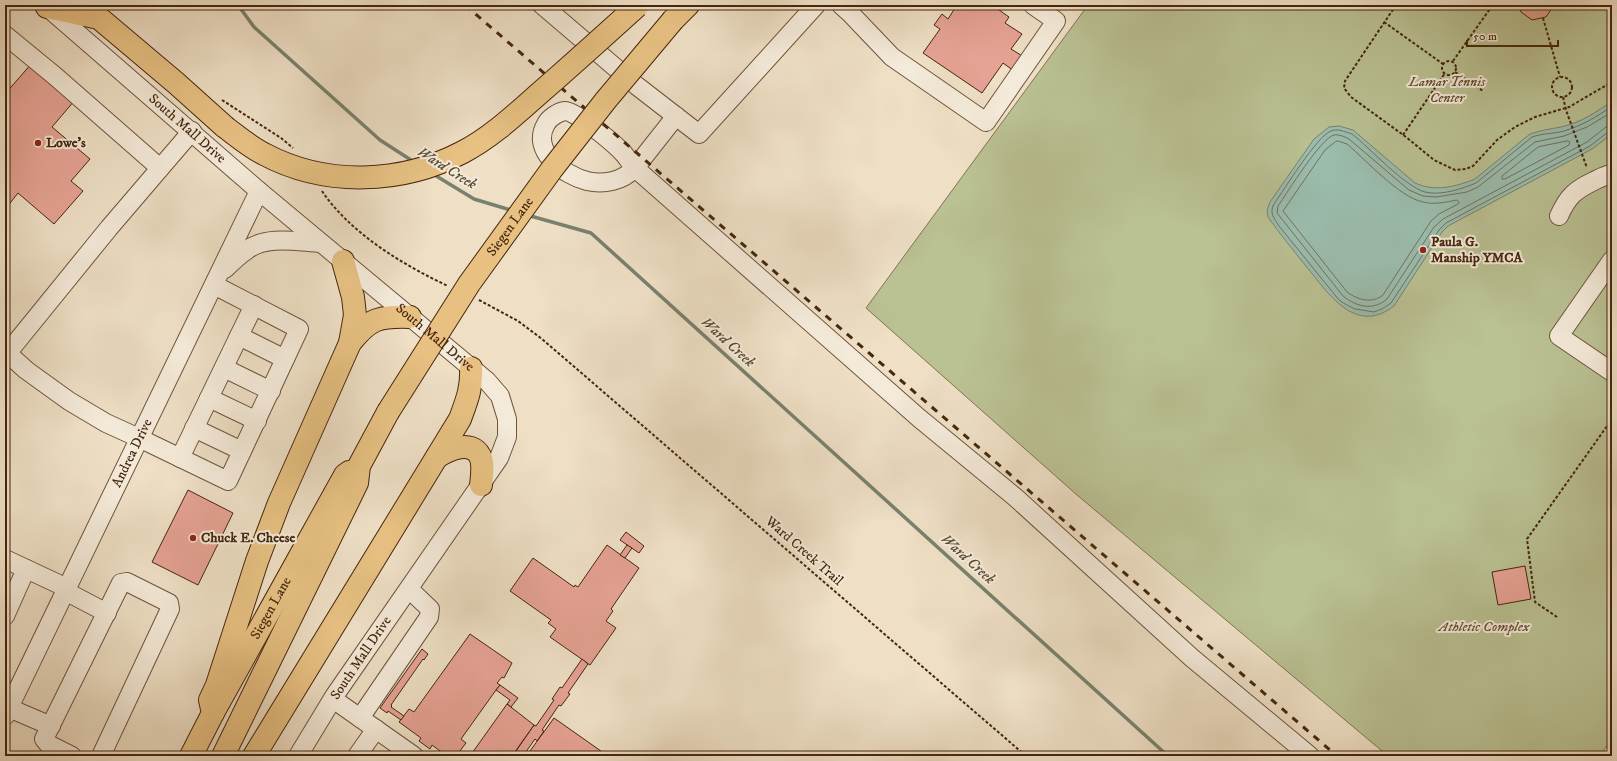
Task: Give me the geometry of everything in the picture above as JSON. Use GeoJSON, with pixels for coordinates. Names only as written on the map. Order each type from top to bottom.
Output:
{"type":"FeatureCollection","features":[{"type":"Feature","properties":{"kind":"main road"},"geometry":{"type":"LineString","coordinates":[[46,6],[99,18],[176,83],[225,127],[265,154],[288,164],[317,173],[358,178],[397,175],[420,170],[463,152],[502,126],[638,6]]}},
{"type":"Feature","properties":{"kind":"main road","name":"Siegen Lane"},"geometry":{"type":"LineString","coordinates":[[223,756],[357,483],[359,466],[388,412],[470,284],[544,181],[606,100],[680,13]]}},
{"type":"Feature","properties":{"kind":"main road"},"geometry":{"type":"LineString","coordinates":[[213,713],[210,700],[217,685],[257,561],[279,503],[350,343],[355,315],[353,297],[343,261]]}},
{"type":"Feature","properties":{"kind":"main road"},"geometry":{"type":"LineString","coordinates":[[350,343],[361,330],[372,321],[389,316],[410,317]]}},
{"type":"Feature","properties":{"kind":"main road"},"geometry":{"type":"LineString","coordinates":[[254,756],[460,419],[470,393],[472,379],[471,368]]}},
{"type":"Feature","properties":{"kind":"main road"},"geometry":{"type":"LineString","coordinates":[[437,457],[448,450],[460,447],[472,448],[480,456],[482,468],[481,485]]}},
{"type":"Feature","properties":{"kind":"main road","name":"Siegen Lane"},"geometry":{"type":"LineString","coordinates":[[191,756],[213,713],[345,475],[359,466]]}},
{"type":"Feature","properties":{"kind":"street"},"geometry":{"type":"LineString","coordinates":[[542,5],[637,86],[699,134],[816,5]]}},
{"type":"Feature","properties":{"kind":"street"},"geometry":{"type":"LineString","coordinates":[[841,5],[892,57],[986,122],[1056,21],[1033,5]]}},
{"type":"Feature","properties":{"kind":"street","name":"South Mall Drive"},"geometry":{"type":"LineString","coordinates":[[46,6],[192,131],[259,191],[487,381],[500,396],[507,419],[507,438],[499,458],[333,699],[298,756]]}},
{"type":"Feature","properties":{"kind":"street"},"geometry":{"type":"LineString","coordinates":[[5,35],[55,76],[160,168]]}},
{"type":"Feature","properties":{"kind":"street"},"geometry":{"type":"LineString","coordinates":[[676,116],[635,168],[630,174],[618,180],[598,184],[573,176],[555,165],[544,150],[542,130],[548,120],[557,114],[566,111],[574,114],[623,153],[635,168],[919,418],[1015,497],[1192,658],[1310,756]]}},
{"type":"Feature","properties":{"kind":"street"},"geometry":{"type":"LineString","coordinates":[[192,131],[6,353],[26,370],[69,401],[106,423],[228,481],[299,329],[254,305],[217,279],[248,249],[264,242],[276,241],[321,243]]}},
{"type":"Feature","properties":{"kind":"street"},"geometry":{"type":"LineString","coordinates":[[1559,216],[1563,206],[1576,190],[1604,176],[1612,174]]}},
{"type":"Feature","properties":{"kind":"street","name":"Andrea Drive"},"geometry":{"type":"LineString","coordinates":[[7,712],[259,191]]}},
{"type":"Feature","properties":{"kind":"street"},"geometry":{"type":"LineString","coordinates":[[1612,260],[1559,336],[1612,372]]}},
{"type":"Feature","properties":{"kind":"street"},"geometry":{"type":"LineString","coordinates":[[180,458],[254,305]]}},
{"type":"Feature","properties":{"kind":"street"},"geometry":{"type":"LineString","coordinates":[[239,336],[286,359]]}},
{"type":"Feature","properties":{"kind":"street"},"geometry":{"type":"LineString","coordinates":[[224,368],[271,391]]}},
{"type":"Feature","properties":{"kind":"street"},"geometry":{"type":"LineString","coordinates":[[209,398],[257,421]]}},
{"type":"Feature","properties":{"kind":"street"},"geometry":{"type":"LineString","coordinates":[[194,428],[242,452]]}},
{"type":"Feature","properties":{"kind":"street"},"geometry":{"type":"LineString","coordinates":[[5,559],[66,590],[106,613]]}},
{"type":"Feature","properties":{"kind":"street"},"geometry":{"type":"LineString","coordinates":[[5,616],[26,569]]}},
{"type":"Feature","properties":{"kind":"street"},"geometry":{"type":"LineString","coordinates":[[72,756],[46,743],[44,739],[121,583],[124,582],[169,603],[170,609],[101,756]]}},
{"type":"Feature","properties":{"kind":"street"},"geometry":{"type":"LineString","coordinates":[[360,718],[429,617],[430,609],[408,589]]}},
{"type":"Feature","properties":{"kind":"street"},"geometry":{"type":"LineString","coordinates":[[333,699],[414,756]]}},
{"type":"Feature","properties":{"kind":"street"},"geometry":{"type":"LineString","coordinates":[[7,712],[51,726]]}},
{"type":"Feature","properties":{"kind":"street"},"geometry":{"type":"LineString","coordinates":[[357,756],[376,729]]}},
{"type":"Feature","properties":{"kind":"path"},"geometry":{"type":"LineString","coordinates":[[1396,5],[1345,81],[1344,88],[1351,97],[1441,165],[1456,170],[1473,166],[1497,140],[1515,127],[1535,117],[1566,109],[1612,82]]}},
{"type":"Feature","properties":{"kind":"path"},"geometry":{"type":"LineString","coordinates":[[1453,61],[1492,6],[1500,5]]}},
{"type":"Feature","properties":{"kind":"path"},"geometry":{"type":"LineString","coordinates":[[1543,18],[1560,77]]}},
{"type":"Feature","properties":{"kind":"path"},"geometry":{"type":"LineString","coordinates":[[1384,22],[1443,64]]}},
{"type":"Feature","properties":{"kind":"path"},"geometry":{"type":"LineString","coordinates":[[1445,74],[1442,70],[1443,64],[1448,60],[1453,61]]}},
{"type":"Feature","properties":{"kind":"path"},"geometry":{"type":"LineString","coordinates":[[1453,61],[1456,65],[1455,72]]}},
{"type":"Feature","properties":{"kind":"path"},"geometry":{"type":"LineString","coordinates":[[1445,74],[1452,74],[1455,72]]}},
{"type":"Feature","properties":{"kind":"path"},"geometry":{"type":"LineString","coordinates":[[1455,72],[1483,91]]}},
{"type":"Feature","properties":{"kind":"path"},"geometry":{"type":"LineString","coordinates":[[1403,135],[1445,74]]}},
{"type":"Feature","properties":{"kind":"path"},"geometry":{"type":"LineString","coordinates":[[1560,77],[1569,79],[1572,85],[1569,94],[1563,97],[1554,94],[1552,87],[1554,81],[1560,77]]}},
{"type":"Feature","properties":{"kind":"path"},"geometry":{"type":"LineString","coordinates":[[1563,97],[1587,169]]}},
{"type":"Feature","properties":{"kind":"path","name":"Ward Creek Trail"},"geometry":{"type":"LineString","coordinates":[[568,362],[1026,756]]}},
{"type":"Feature","properties":{"kind":"path"},"geometry":{"type":"LineString","coordinates":[[1557,617],[1535,602],[1527,539],[1612,419]]}},
{"type":"Feature","properties":{"kind":"green space","name":"Paula G. Manship YMCA"},"geometry":{"type":"Polygon","coordinates":[[[1088,5],[1612,5],[1612,738],[1600,756],[1388,756],[1077,495],[866,308],[1088,5]]]}},
{"type":"Feature","properties":{"kind":"water"},"geometry":{"type":"Polygon","coordinates":[[[1612,101],[1612,134],[1592,149],[1448,226],[1442,232],[1394,306],[1380,314],[1367,316],[1355,314],[1333,298],[1291,248],[1268,217],[1267,210],[1270,202],[1314,139],[1329,127],[1339,126],[1353,130],[1415,183],[1422,186],[1438,188],[1452,186],[1475,179],[1530,134],[1575,123],[1612,101]]]}},
{"type":"Feature","properties":{"kind":"building"},"geometry":{"type":"Polygon","coordinates":[[[957,5],[992,5],[1009,17],[1005,23],[1022,34],[1011,49],[1024,57],[1014,71],[1003,63],[982,93],[923,53],[940,29],[934,25],[942,14],[948,19],[957,5]]]}},
{"type":"Feature","properties":{"kind":"building"},"geometry":{"type":"Polygon","coordinates":[[[1519,5],[1554,5],[1546,17],[1532,20],[1521,12],[1519,5]]]}},
{"type":"Feature","properties":{"kind":"building","name":"Lowe's"},"geometry":{"type":"Polygon","coordinates":[[[32,63],[75,100],[52,127],[90,159],[71,181],[83,191],[54,224],[18,193],[7,207],[5,205],[5,94],[32,63]]]}},
{"type":"Feature","properties":{"kind":"building","name":"Chuck E. Cheese"},"geometry":{"type":"Polygon","coordinates":[[[188,490],[233,513],[198,585],[152,562],[188,490]]]}},
{"type":"Feature","properties":{"kind":"building"},"geometry":{"type":"Polygon","coordinates":[[[626,532],[644,546],[639,553],[620,540],[626,532]]]}},
{"type":"Feature","properties":{"kind":"building"},"geometry":{"type":"Polygon","coordinates":[[[607,545],[639,568],[611,609],[613,611],[606,621],[616,628],[590,665],[550,637],[556,629],[548,623],[551,620],[510,591],[533,558],[574,587],[575,585],[578,587],[607,545]]]}},
{"type":"Feature","properties":{"kind":"building"},"geometry":{"type":"Polygon","coordinates":[[[627,545],[632,548],[625,558],[620,555],[627,545]]]}},
{"type":"Feature","properties":{"kind":"building"},"geometry":{"type":"Polygon","coordinates":[[[1525,566],[1531,599],[1498,605],[1492,572],[1525,566]]]}},
{"type":"Feature","properties":{"kind":"building"},"geometry":{"type":"Polygon","coordinates":[[[470,634],[512,663],[504,678],[502,677],[497,683],[500,685],[461,739],[466,743],[456,756],[447,756],[432,745],[430,749],[419,741],[421,738],[399,722],[409,709],[414,712],[470,634]]]}},
{"type":"Feature","properties":{"kind":"building"},"geometry":{"type":"Polygon","coordinates":[[[422,649],[428,654],[391,705],[391,707],[404,716],[401,720],[388,711],[387,713],[380,708],[422,649]]]}},
{"type":"Feature","properties":{"kind":"building"},"geometry":{"type":"Polygon","coordinates":[[[582,659],[588,664],[568,693],[570,694],[561,706],[559,705],[542,730],[544,731],[537,741],[535,739],[523,756],[514,754],[554,700],[552,699],[560,687],[562,688],[582,659]]]}},
{"type":"Feature","properties":{"kind":"building"},"geometry":{"type":"Polygon","coordinates":[[[500,685],[518,698],[511,707],[507,704],[510,700],[496,690],[500,685]]]}},
{"type":"Feature","properties":{"kind":"building"},"geometry":{"type":"Polygon","coordinates":[[[507,704],[534,725],[512,756],[470,756],[507,704]]]}},
{"type":"Feature","properties":{"kind":"building"},"geometry":{"type":"Polygon","coordinates":[[[554,718],[608,756],[538,756],[530,751],[554,718]]]}},
{"type":"Feature","properties":{"kind":"waterway","name":"Ward Creek"},"geometry":{"type":"LineString","coordinates":[[238,5],[254,27],[380,140],[414,162]]}},
{"type":"Feature","properties":{"kind":"waterway","name":"Ward Creek"},"geometry":{"type":"LineString","coordinates":[[433,174],[474,199],[514,211]]}},
{"type":"Feature","properties":{"kind":"waterway","name":"Ward Creek"},"geometry":{"type":"LineString","coordinates":[[527,215],[591,233],[1168,756]]}},
{"type":"Feature","properties":{"kind":"railway"},"geometry":{"type":"LineString","coordinates":[[465,5],[1337,756]]}},
{"type":"Feature","properties":{"kind":"place","name":"Lowe's"},"geometry":{"type":"Point","coordinates":[38,143]}},
{"type":"Feature","properties":{"kind":"place","name":"Paula G. Manship YMCA"},"geometry":{"type":"Point","coordinates":[1423,250]}},
{"type":"Feature","properties":{"kind":"place","name":"Chuck E. Cheese"},"geometry":{"type":"Point","coordinates":[193,538]}},
{"type":"Feature","properties":{"kind":"park label","name":"Lamar Tennis Center"},"geometry":{"type":"Point","coordinates":[1447,90]}},
{"type":"Feature","properties":{"kind":"park label","name":"Athletic Complex"},"geometry":{"type":"Point","coordinates":[1484,627]}}]}
